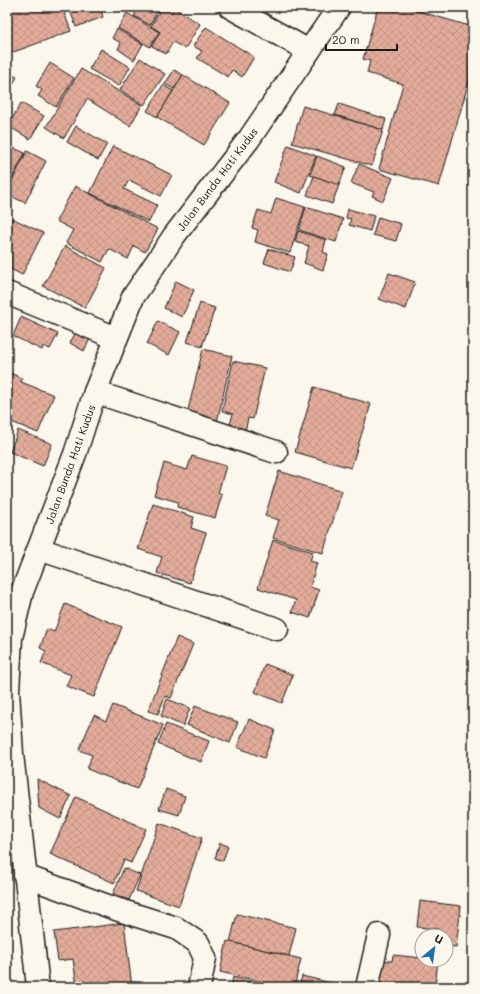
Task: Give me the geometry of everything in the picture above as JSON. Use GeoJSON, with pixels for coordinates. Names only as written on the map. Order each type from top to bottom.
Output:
{"type":"FeatureCollection","features":[{"type":"Feature","properties":{"kind":"street"},"geometry":{"type":"LineString","coordinates":[[230,7],[309,51]]}},
{"type":"Feature","properties":{"kind":"street","name":"Jalan Bunda Hati Kudus"},"geometry":{"type":"LineString","coordinates":[[38,987],[10,754],[8,692],[11,638],[22,592],[29,570],[39,549],[74,454],[95,392],[132,297],[174,236],[249,139],[339,7]]}},
{"type":"Feature","properties":{"kind":"street"},"geometry":{"type":"LineString","coordinates":[[7,293],[116,338]]}},
{"type":"Feature","properties":{"kind":"street"},"geometry":{"type":"LineString","coordinates":[[95,392],[276,452]]}},
{"type":"Feature","properties":{"kind":"street"},"geometry":{"type":"LineString","coordinates":[[39,549],[277,629]]}},
{"type":"Feature","properties":{"kind":"street"},"geometry":{"type":"LineString","coordinates":[[25,876],[116,910],[176,928],[198,943],[205,958],[199,987]]}},
{"type":"Feature","properties":{"kind":"street"},"geometry":{"type":"LineString","coordinates":[[367,987],[379,935]]}},
{"type":"Feature","properties":{"kind":"building"},"geometry":{"type":"Polygon","coordinates":[[[7,7],[62,7],[71,31],[11,53],[7,43],[7,7]]]}},
{"type":"Feature","properties":{"kind":"building"},"geometry":{"type":"Polygon","coordinates":[[[69,7],[100,7],[103,17],[76,27],[69,7]]]}},
{"type":"Feature","properties":{"kind":"building"},"geometry":{"type":"Polygon","coordinates":[[[139,7],[160,7],[150,25],[134,16],[139,7]]]}},
{"type":"Feature","properties":{"kind":"building"},"geometry":{"type":"Polygon","coordinates":[[[162,7],[172,12],[174,8],[200,24],[185,49],[173,42],[166,54],[152,46],[160,32],[151,26],[162,7]]]}},
{"type":"Feature","properties":{"kind":"building"},"geometry":{"type":"Polygon","coordinates":[[[378,7],[404,7],[473,27],[473,67],[439,186],[379,169],[403,84],[367,73],[370,61],[363,59],[378,7]]]}},
{"type":"Feature","properties":{"kind":"building"},"geometry":{"type":"Polygon","coordinates":[[[127,13],[159,32],[150,47],[118,28],[127,13]]]}},
{"type":"Feature","properties":{"kind":"building"},"geometry":{"type":"Polygon","coordinates":[[[206,27],[254,57],[242,77],[232,70],[228,77],[197,58],[202,51],[193,46],[206,27]]]}},
{"type":"Feature","properties":{"kind":"building"},"geometry":{"type":"Polygon","coordinates":[[[117,29],[143,44],[134,60],[118,49],[121,43],[112,38],[117,29]]]}},
{"type":"Feature","properties":{"kind":"building"},"geometry":{"type":"Polygon","coordinates":[[[101,49],[130,67],[119,86],[89,69],[101,49]]]}},
{"type":"Feature","properties":{"kind":"building"},"geometry":{"type":"Polygon","coordinates":[[[140,58],[165,74],[144,105],[120,90],[140,58]]]}},
{"type":"Feature","properties":{"kind":"building"},"geometry":{"type":"Polygon","coordinates":[[[50,63],[74,78],[56,107],[38,96],[42,90],[36,86],[50,63]]]}},
{"type":"Feature","properties":{"kind":"building"},"geometry":{"type":"Polygon","coordinates":[[[81,69],[142,105],[130,126],[87,99],[64,138],[46,127],[81,69]]]}},
{"type":"Feature","properties":{"kind":"building"},"geometry":{"type":"Polygon","coordinates":[[[174,70],[183,75],[174,89],[165,84],[174,70]]]}},
{"type":"Feature","properties":{"kind":"building"},"geometry":{"type":"Polygon","coordinates":[[[7,72],[17,77],[7,95],[7,72]]]}},
{"type":"Feature","properties":{"kind":"building"},"geometry":{"type":"Polygon","coordinates":[[[183,75],[230,103],[204,145],[157,117],[183,75]]]}},
{"type":"Feature","properties":{"kind":"building"},"geometry":{"type":"Polygon","coordinates":[[[163,85],[173,91],[157,117],[147,111],[163,85]]]}},
{"type":"Feature","properties":{"kind":"building"},"geometry":{"type":"Polygon","coordinates":[[[21,103],[44,116],[30,139],[8,126],[21,103]]]}},
{"type":"Feature","properties":{"kind":"building"},"geometry":{"type":"Polygon","coordinates":[[[339,104],[386,119],[383,130],[335,115],[339,104]]]}},
{"type":"Feature","properties":{"kind":"building"},"geometry":{"type":"Polygon","coordinates":[[[303,106],[383,130],[372,166],[292,143],[303,106]]]}},
{"type":"Feature","properties":{"kind":"building"},"geometry":{"type":"Polygon","coordinates":[[[76,126],[107,144],[98,160],[67,142],[76,126]]]}},
{"type":"Feature","properties":{"kind":"building"},"geometry":{"type":"Polygon","coordinates":[[[7,145],[25,153],[7,189],[7,145]]]}},
{"type":"Feature","properties":{"kind":"building"},"geometry":{"type":"Polygon","coordinates":[[[288,145],[316,156],[301,193],[274,182],[288,145]]]}},
{"type":"Feature","properties":{"kind":"building"},"geometry":{"type":"Polygon","coordinates":[[[113,146],[172,175],[161,196],[129,180],[124,189],[157,205],[149,222],[90,193],[113,146]]]}},
{"type":"Feature","properties":{"kind":"building"},"geometry":{"type":"Polygon","coordinates":[[[27,151],[46,161],[25,203],[7,194],[7,191],[27,151]]]}},
{"type":"Feature","properties":{"kind":"building"},"geometry":{"type":"Polygon","coordinates":[[[317,156],[346,167],[339,185],[310,175],[317,156]]]}},
{"type":"Feature","properties":{"kind":"building"},"geometry":{"type":"Polygon","coordinates":[[[359,164],[393,178],[383,201],[372,196],[374,192],[351,183],[359,164]]]}},
{"type":"Feature","properties":{"kind":"building"},"geometry":{"type":"Polygon","coordinates":[[[314,176],[339,185],[332,204],[307,195],[314,176]]]}},
{"type":"Feature","properties":{"kind":"building"},"geometry":{"type":"Polygon","coordinates":[[[75,186],[158,229],[145,252],[134,246],[128,259],[109,249],[102,262],[66,243],[73,230],[56,221],[75,186]]]}},
{"type":"Feature","properties":{"kind":"building"},"geometry":{"type":"Polygon","coordinates":[[[276,198],[305,207],[290,253],[255,242],[258,230],[252,228],[258,210],[271,214],[276,198]]]}},
{"type":"Feature","properties":{"kind":"building"},"geometry":{"type":"Polygon","coordinates":[[[306,207],[343,219],[336,242],[299,230],[306,207]]]}},
{"type":"Feature","properties":{"kind":"building"},"geometry":{"type":"Polygon","coordinates":[[[348,209],[374,216],[370,231],[349,225],[351,219],[346,218],[348,209]]]}},
{"type":"Feature","properties":{"kind":"building"},"geometry":{"type":"Polygon","coordinates":[[[378,217],[401,224],[396,241],[373,235],[378,217]]]}},
{"type":"Feature","properties":{"kind":"building"},"geometry":{"type":"Polygon","coordinates":[[[12,218],[43,233],[22,275],[7,267],[7,229],[12,218]]]}},
{"type":"Feature","properties":{"kind":"building"},"geometry":{"type":"Polygon","coordinates":[[[298,231],[326,240],[323,252],[328,254],[323,270],[304,263],[309,246],[295,242],[298,231]]]}},
{"type":"Feature","properties":{"kind":"building"},"geometry":{"type":"Polygon","coordinates":[[[65,246],[106,268],[85,308],[43,286],[65,246]]]}},
{"type":"Feature","properties":{"kind":"building"},"geometry":{"type":"Polygon","coordinates":[[[269,249],[295,257],[290,272],[264,263],[269,249]]]}},
{"type":"Feature","properties":{"kind":"building"},"geometry":{"type":"Polygon","coordinates":[[[389,273],[415,282],[406,309],[379,299],[389,273]]]}},
{"type":"Feature","properties":{"kind":"building"},"geometry":{"type":"Polygon","coordinates":[[[176,281],[194,290],[182,317],[164,308],[176,281]]]}},
{"type":"Feature","properties":{"kind":"building"},"geometry":{"type":"Polygon","coordinates":[[[200,303],[215,308],[202,347],[187,342],[200,303]]]}},
{"type":"Feature","properties":{"kind":"building"},"geometry":{"type":"Polygon","coordinates":[[[21,317],[58,334],[50,349],[43,346],[42,350],[13,336],[21,317]]]}},
{"type":"Feature","properties":{"kind":"building"},"geometry":{"type":"Polygon","coordinates":[[[158,321],[180,332],[169,355],[147,344],[158,321]]]}},
{"type":"Feature","properties":{"kind":"building"},"geometry":{"type":"Polygon","coordinates":[[[77,330],[91,337],[84,351],[70,343],[77,330]]]}},
{"type":"Feature","properties":{"kind":"building"},"geometry":{"type":"Polygon","coordinates":[[[203,349],[232,356],[217,422],[187,414],[203,349]]]}},
{"type":"Feature","properties":{"kind":"building"},"geometry":{"type":"Polygon","coordinates":[[[233,361],[265,368],[253,419],[248,418],[245,432],[229,428],[233,414],[222,411],[233,361]]]}},
{"type":"Feature","properties":{"kind":"building"},"geometry":{"type":"Polygon","coordinates":[[[7,372],[22,378],[21,382],[54,395],[38,433],[7,420],[7,372]]]}},
{"type":"Feature","properties":{"kind":"building"},"geometry":{"type":"Polygon","coordinates":[[[314,387],[371,404],[351,468],[295,452],[314,387]]]}},
{"type":"Feature","properties":{"kind":"building"},"geometry":{"type":"Polygon","coordinates":[[[18,430],[52,444],[43,466],[10,452],[18,430]]]}},
{"type":"Feature","properties":{"kind":"building"},"geometry":{"type":"Polygon","coordinates":[[[192,456],[226,466],[218,493],[222,495],[215,518],[177,507],[178,502],[154,495],[164,463],[187,470],[192,456]]]}},
{"type":"Feature","properties":{"kind":"building"},"geometry":{"type":"Polygon","coordinates":[[[279,471],[342,491],[323,553],[273,538],[279,520],[265,516],[279,471]]]}},
{"type":"Feature","properties":{"kind":"building"},"geometry":{"type":"Polygon","coordinates":[[[153,504],[194,517],[191,528],[206,533],[190,583],[157,573],[162,557],[138,549],[153,504]]]}},
{"type":"Feature","properties":{"kind":"building"},"geometry":{"type":"Polygon","coordinates":[[[273,540],[313,552],[310,561],[317,563],[310,587],[319,590],[310,618],[292,612],[296,600],[258,588],[273,540]]]}},
{"type":"Feature","properties":{"kind":"building"},"geometry":{"type":"Polygon","coordinates":[[[65,604],[122,627],[94,697],[66,686],[71,675],[41,663],[46,651],[40,648],[47,629],[54,632],[65,604]]]}},
{"type":"Feature","properties":{"kind":"building"},"geometry":{"type":"Polygon","coordinates":[[[177,637],[193,644],[171,698],[165,696],[158,714],[148,711],[177,637]]]}},
{"type":"Feature","properties":{"kind":"building"},"geometry":{"type":"Polygon","coordinates":[[[265,664],[293,675],[282,703],[255,692],[265,664]]]}},
{"type":"Feature","properties":{"kind":"building"},"geometry":{"type":"Polygon","coordinates":[[[167,699],[190,708],[183,726],[161,716],[167,699]]]}},
{"type":"Feature","properties":{"kind":"building"},"geometry":{"type":"Polygon","coordinates":[[[113,705],[163,725],[137,789],[87,769],[92,755],[79,750],[94,715],[106,721],[113,705]]]}},
{"type":"Feature","properties":{"kind":"building"},"geometry":{"type":"Polygon","coordinates":[[[195,706],[238,722],[230,743],[187,725],[195,706]]]}},
{"type":"Feature","properties":{"kind":"building"},"geometry":{"type":"Polygon","coordinates":[[[249,719],[275,730],[264,758],[237,747],[249,719]]]}},
{"type":"Feature","properties":{"kind":"building"},"geometry":{"type":"Polygon","coordinates":[[[166,724],[209,741],[201,762],[158,744],[166,724]]]}},
{"type":"Feature","properties":{"kind":"building"},"geometry":{"type":"Polygon","coordinates":[[[37,779],[71,796],[60,819],[39,808],[37,779]]]}},
{"type":"Feature","properties":{"kind":"building"},"geometry":{"type":"Polygon","coordinates":[[[166,789],[185,796],[179,815],[159,809],[166,789]]]}},
{"type":"Feature","properties":{"kind":"building"},"geometry":{"type":"Polygon","coordinates":[[[76,797],[146,829],[131,863],[124,860],[114,883],[50,854],[76,797]]]}},
{"type":"Feature","properties":{"kind":"building"},"geometry":{"type":"Polygon","coordinates":[[[159,823],[202,838],[179,906],[136,891],[159,823]]]}},
{"type":"Feature","properties":{"kind":"building"},"geometry":{"type":"Polygon","coordinates":[[[220,843],[228,846],[223,861],[215,858],[220,843]]]}},
{"type":"Feature","properties":{"kind":"building"},"geometry":{"type":"Polygon","coordinates":[[[124,868],[140,875],[129,900],[113,894],[124,868]]]}},
{"type":"Feature","properties":{"kind":"building"},"geometry":{"type":"Polygon","coordinates":[[[420,901],[461,906],[456,947],[454,947],[454,928],[417,927],[420,901]]]}},
{"type":"Feature","properties":{"kind":"building"},"geometry":{"type":"Polygon","coordinates":[[[237,914],[296,928],[289,956],[230,942],[237,914]]]}},
{"type":"Feature","properties":{"kind":"building"},"geometry":{"type":"Polygon","coordinates":[[[124,923],[132,987],[77,987],[73,959],[58,961],[54,932],[124,923]]]}},
{"type":"Feature","properties":{"kind":"building"},"geometry":{"type":"Polygon","coordinates":[[[227,941],[301,959],[294,987],[284,987],[220,972],[227,941]]]}},
{"type":"Feature","properties":{"kind":"building"},"geometry":{"type":"Polygon","coordinates":[[[393,955],[414,957],[414,968],[437,968],[435,987],[375,987],[378,960],[392,961],[393,955]]]}},
{"type":"Feature","properties":{"kind":"building"},"geometry":{"type":"Polygon","coordinates":[[[302,976],[348,987],[299,987],[302,976]]]}},
{"type":"Feature","properties":{"kind":"building"},"geometry":{"type":"Polygon","coordinates":[[[233,977],[274,987],[231,987],[233,977]]]}}]}
